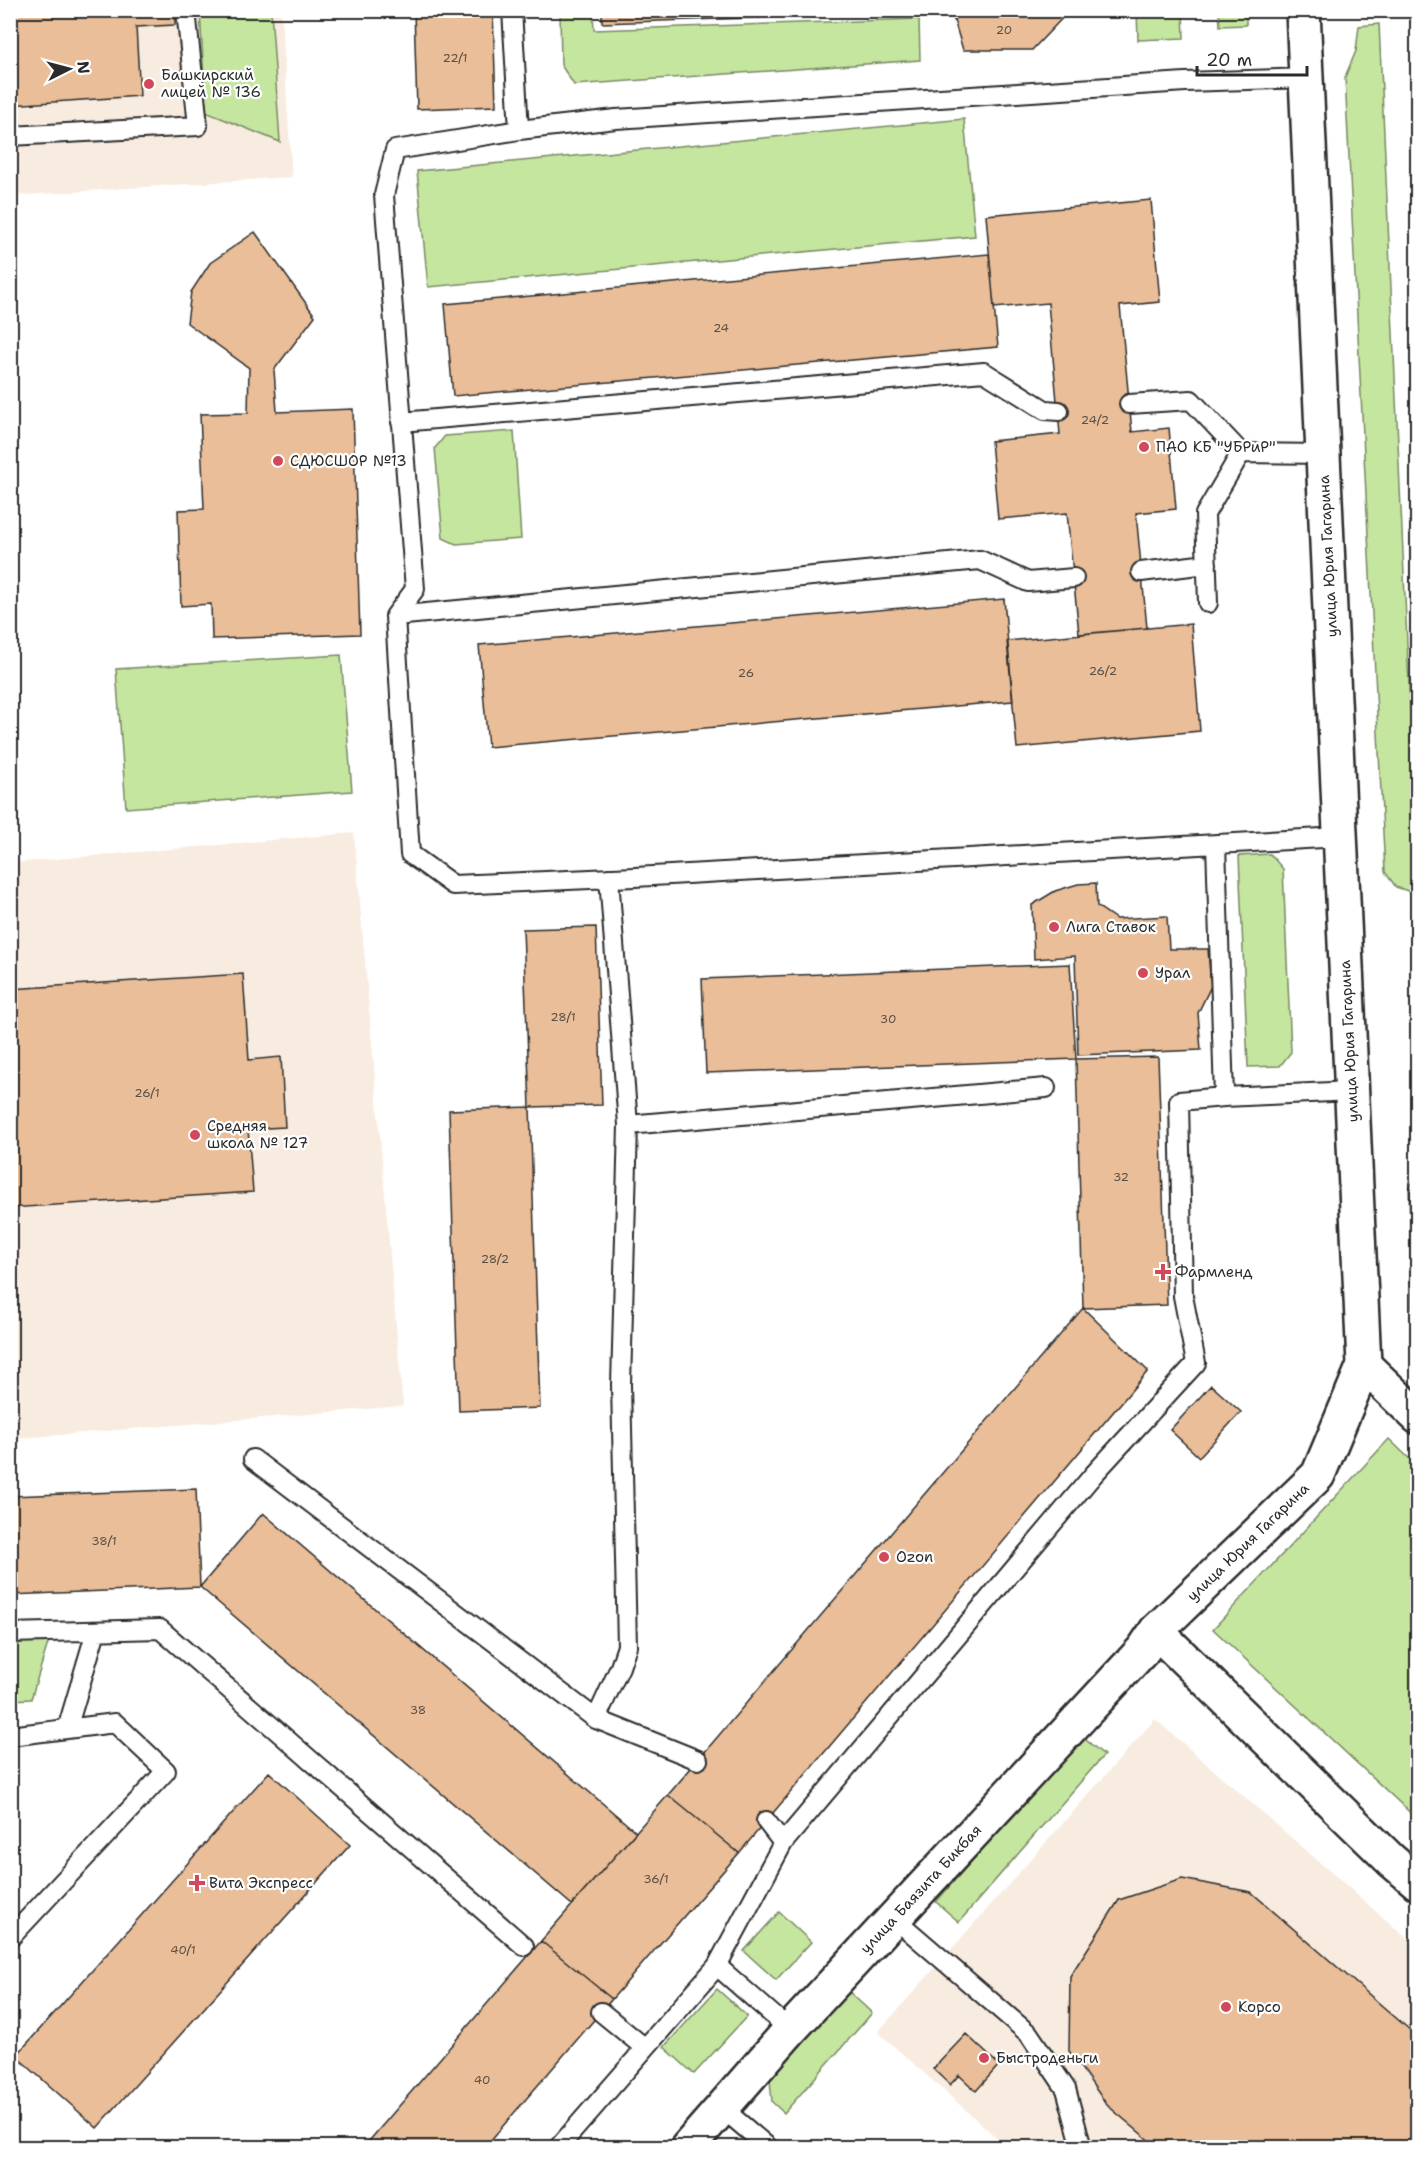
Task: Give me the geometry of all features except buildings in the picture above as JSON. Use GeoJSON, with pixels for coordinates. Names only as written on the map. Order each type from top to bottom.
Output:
{"type":"FeatureCollection","features":[{"type":"Feature","properties":{"kind":"main road","name":"улица Юрия Гагарина"},"geometry":{"type":"LineString","coordinates":[[1156,1631],[1318,1475],[1364,1365],[1303,10]]}},
{"type":"Feature","properties":{"kind":"main road"},"geometry":{"type":"LineString","coordinates":[[1364,1365],[1418,1417]]}},
{"type":"Feature","properties":{"kind":"main road"},"geometry":{"type":"LineString","coordinates":[[1156,1631],[1383,1852],[1418,1883]]}},
{"type":"Feature","properties":{"kind":"main road","name":"улица Баязита Бикбая"},"geometry":{"type":"LineString","coordinates":[[687,2148],[790,2030],[1143,1650],[1156,1631]]}},
{"type":"Feature","properties":{"kind":"lane"},"geometry":{"type":"LineString","coordinates":[[10,136],[198,126],[186,10]]}},
{"type":"Feature","properties":{"kind":"lane"},"geometry":{"type":"LineString","coordinates":[[512,10],[519,130]]}},
{"type":"Feature","properties":{"kind":"lane"},"geometry":{"type":"LineString","coordinates":[[1307,78],[1185,82],[616,119],[519,130],[395,150],[384,195],[415,589],[395,616],[410,854],[453,885],[609,879],[1340,837]]}},
{"type":"Feature","properties":{"kind":"lane"},"geometry":{"type":"LineString","coordinates":[[401,422],[984,372],[1045,410],[1059,411]]}},
{"type":"Feature","properties":{"kind":"lane"},"geometry":{"type":"LineString","coordinates":[[1129,404],[1191,400],[1240,453],[1323,454]]}},
{"type":"Feature","properties":{"kind":"lane"},"geometry":{"type":"LineString","coordinates":[[1208,603],[1205,514],[1240,453]]}},
{"type":"Feature","properties":{"kind":"lane"},"geometry":{"type":"LineString","coordinates":[[395,616],[980,560],[1028,582],[1074,578]]}},
{"type":"Feature","properties":{"kind":"lane"},"geometry":{"type":"LineString","coordinates":[[1142,572],[1207,564]]}},
{"type":"Feature","properties":{"kind":"lane"},"geometry":{"type":"LineString","coordinates":[[1216,844],[1224,1097]]}},
{"type":"Feature","properties":{"kind":"lane"},"geometry":{"type":"LineString","coordinates":[[596,1719],[627,1646],[621,1385],[628,1125],[609,879]]}},
{"type":"Feature","properties":{"kind":"lane"},"geometry":{"type":"LineString","coordinates":[[628,1125],[1046,1088]]}},
{"type":"Feature","properties":{"kind":"lane"},"geometry":{"type":"LineString","coordinates":[[558,2148],[717,1966],[783,1843],[1094,1474],[1196,1362],[1183,1296],[1179,1101],[1352,1092]]}},
{"type":"Feature","properties":{"kind":"lane"},"geometry":{"type":"LineString","coordinates":[[253,1460],[596,1719],[698,1760]]}},
{"type":"Feature","properties":{"kind":"lane"},"geometry":{"type":"LineString","coordinates":[[10,1634],[160,1629],[524,1946]]}},
{"type":"Feature","properties":{"kind":"lane"},"geometry":{"type":"LineString","coordinates":[[67,1729],[96,1631]]}},
{"type":"Feature","properties":{"kind":"lane"},"geometry":{"type":"LineString","coordinates":[[10,1736],[115,1723],[166,1771],[10,1938]]}},
{"type":"Feature","properties":{"kind":"lane"},"geometry":{"type":"LineString","coordinates":[[766,1821],[783,1843]]}},
{"type":"Feature","properties":{"kind":"lane"},"geometry":{"type":"LineString","coordinates":[[894,1918],[1029,2034],[1066,2089],[1082,2148]]}},
{"type":"Feature","properties":{"kind":"lane"},"geometry":{"type":"LineString","coordinates":[[717,1966],[790,2030]]}},
{"type":"Feature","properties":{"kind":"lane"},"geometry":{"type":"LineString","coordinates":[[602,2012],[645,2048]]}},
{"type":"Feature","properties":{"kind":"lane"},"geometry":{"type":"LineString","coordinates":[[722,2108],[769,2148]]}},
{"type":"Feature","properties":{"kind":"shaded area","name":"Башкирский лицей № 136"},"geometry":{"type":"Polygon","coordinates":[[[11,11],[281,11],[292,177],[11,196],[11,11]]]}},
{"type":"Feature","properties":{"kind":"shaded area","name":"Средняя школа № 127"},"geometry":{"type":"Polygon","coordinates":[[[354,833],[403,1406],[11,1439],[11,863],[354,833]]]}},
{"type":"Feature","properties":{"kind":"shaded area"},"geometry":{"type":"Polygon","coordinates":[[[1155,1719],[1417,1947],[1417,2147],[1007,2147],[878,2032],[1155,1719]]]}},
{"type":"Feature","properties":{"kind":"green space"},"geometry":{"type":"Polygon","coordinates":[[[200,11],[271,11],[280,142],[206,112],[200,11]]]}},
{"type":"Feature","properties":{"kind":"green space"},"geometry":{"type":"Polygon","coordinates":[[[560,11],[593,11],[594,30],[919,19],[920,60],[574,85],[561,65],[560,11]]]}},
{"type":"Feature","properties":{"kind":"green space"},"geometry":{"type":"Polygon","coordinates":[[[1137,11],[1183,11],[1184,38],[1138,40],[1137,11]]]}},
{"type":"Feature","properties":{"kind":"green space"},"geometry":{"type":"Polygon","coordinates":[[[1219,11],[1246,11],[1246,25],[1220,26],[1219,11]]]}},
{"type":"Feature","properties":{"kind":"green space"},"geometry":{"type":"Polygon","coordinates":[[[1379,24],[1417,894],[1396,887],[1385,872],[1345,77],[1356,51],[1359,26],[1379,24]]]}},
{"type":"Feature","properties":{"kind":"green space"},"geometry":{"type":"Polygon","coordinates":[[[964,119],[975,236],[428,287],[417,171],[964,119]]]}},
{"type":"Feature","properties":{"kind":"green space"},"geometry":{"type":"Polygon","coordinates":[[[514,431],[521,539],[456,544],[443,538],[435,448],[445,436],[514,431]]]}},
{"type":"Feature","properties":{"kind":"green space"},"geometry":{"type":"Polygon","coordinates":[[[341,655],[352,791],[126,808],[116,669],[341,655]]]}},
{"type":"Feature","properties":{"kind":"green space"},"geometry":{"type":"Polygon","coordinates":[[[1270,854],[1283,869],[1291,1052],[1280,1066],[1248,1067],[1239,856],[1270,854]]]}},
{"type":"Feature","properties":{"kind":"green space"},"geometry":{"type":"Polygon","coordinates":[[[1418,1176],[1418,1308],[1412,1308],[1409,1189],[1418,1176]]]}},
{"type":"Feature","properties":{"kind":"green space"},"geometry":{"type":"Polygon","coordinates":[[[1389,1439],[1417,1466],[1417,1819],[1213,1629],[1389,1439]]]}},
{"type":"Feature","properties":{"kind":"green space"},"geometry":{"type":"Polygon","coordinates":[[[49,1640],[31,1699],[11,1700],[10,1642],[49,1640]]]}},
{"type":"Feature","properties":{"kind":"green space"},"geometry":{"type":"Polygon","coordinates":[[[1080,1735],[1104,1755],[959,1922],[936,1902],[1080,1735]]]}},
{"type":"Feature","properties":{"kind":"green space"},"geometry":{"type":"Polygon","coordinates":[[[779,1912],[811,1942],[776,1980],[744,1951],[779,1912]]]}},
{"type":"Feature","properties":{"kind":"green space"},"geometry":{"type":"Polygon","coordinates":[[[717,1989],[747,2016],[694,2074],[664,2047],[717,1989]]]}},
{"type":"Feature","properties":{"kind":"green space"},"geometry":{"type":"Polygon","coordinates":[[[848,1991],[872,2013],[784,2113],[772,2102],[770,2080],[848,1991]]]}},
{"type":"Feature","properties":{"kind":"place","name":"Башкирский лицей № 136"},"geometry":{"type":"Point","coordinates":[149,84]}},
{"type":"Feature","properties":{"kind":"place","name":"ПАО КБ \"УБРиР\""},"geometry":{"type":"Point","coordinates":[1144,447]}},
{"type":"Feature","properties":{"kind":"place","name":"СДЮСШОР №13"},"geometry":{"type":"Point","coordinates":[278,461]}},
{"type":"Feature","properties":{"kind":"place","name":"Лига Ставок"},"geometry":{"type":"Point","coordinates":[1054,927]}},
{"type":"Feature","properties":{"kind":"place","name":"Урал"},"geometry":{"type":"Point","coordinates":[1143,973]}},
{"type":"Feature","properties":{"kind":"place","name":"Средняя школа № 127"},"geometry":{"type":"Point","coordinates":[195,1135]}},
{"type":"Feature","properties":{"kind":"place","name":"Фармленд"},"geometry":{"type":"Point","coordinates":[1163,1272]}},
{"type":"Feature","properties":{"kind":"place","name":"Ozon"},"geometry":{"type":"Point","coordinates":[884,1557]}},
{"type":"Feature","properties":{"kind":"place","name":"Вита Экспресс"},"geometry":{"type":"Point","coordinates":[197,1883]}},
{"type":"Feature","properties":{"kind":"place","name":"Корсо"},"geometry":{"type":"Point","coordinates":[1226,2007]}},
{"type":"Feature","properties":{"kind":"place","name":"Быстроденьги"},"geometry":{"type":"Point","coordinates":[984,2058]}}]}
